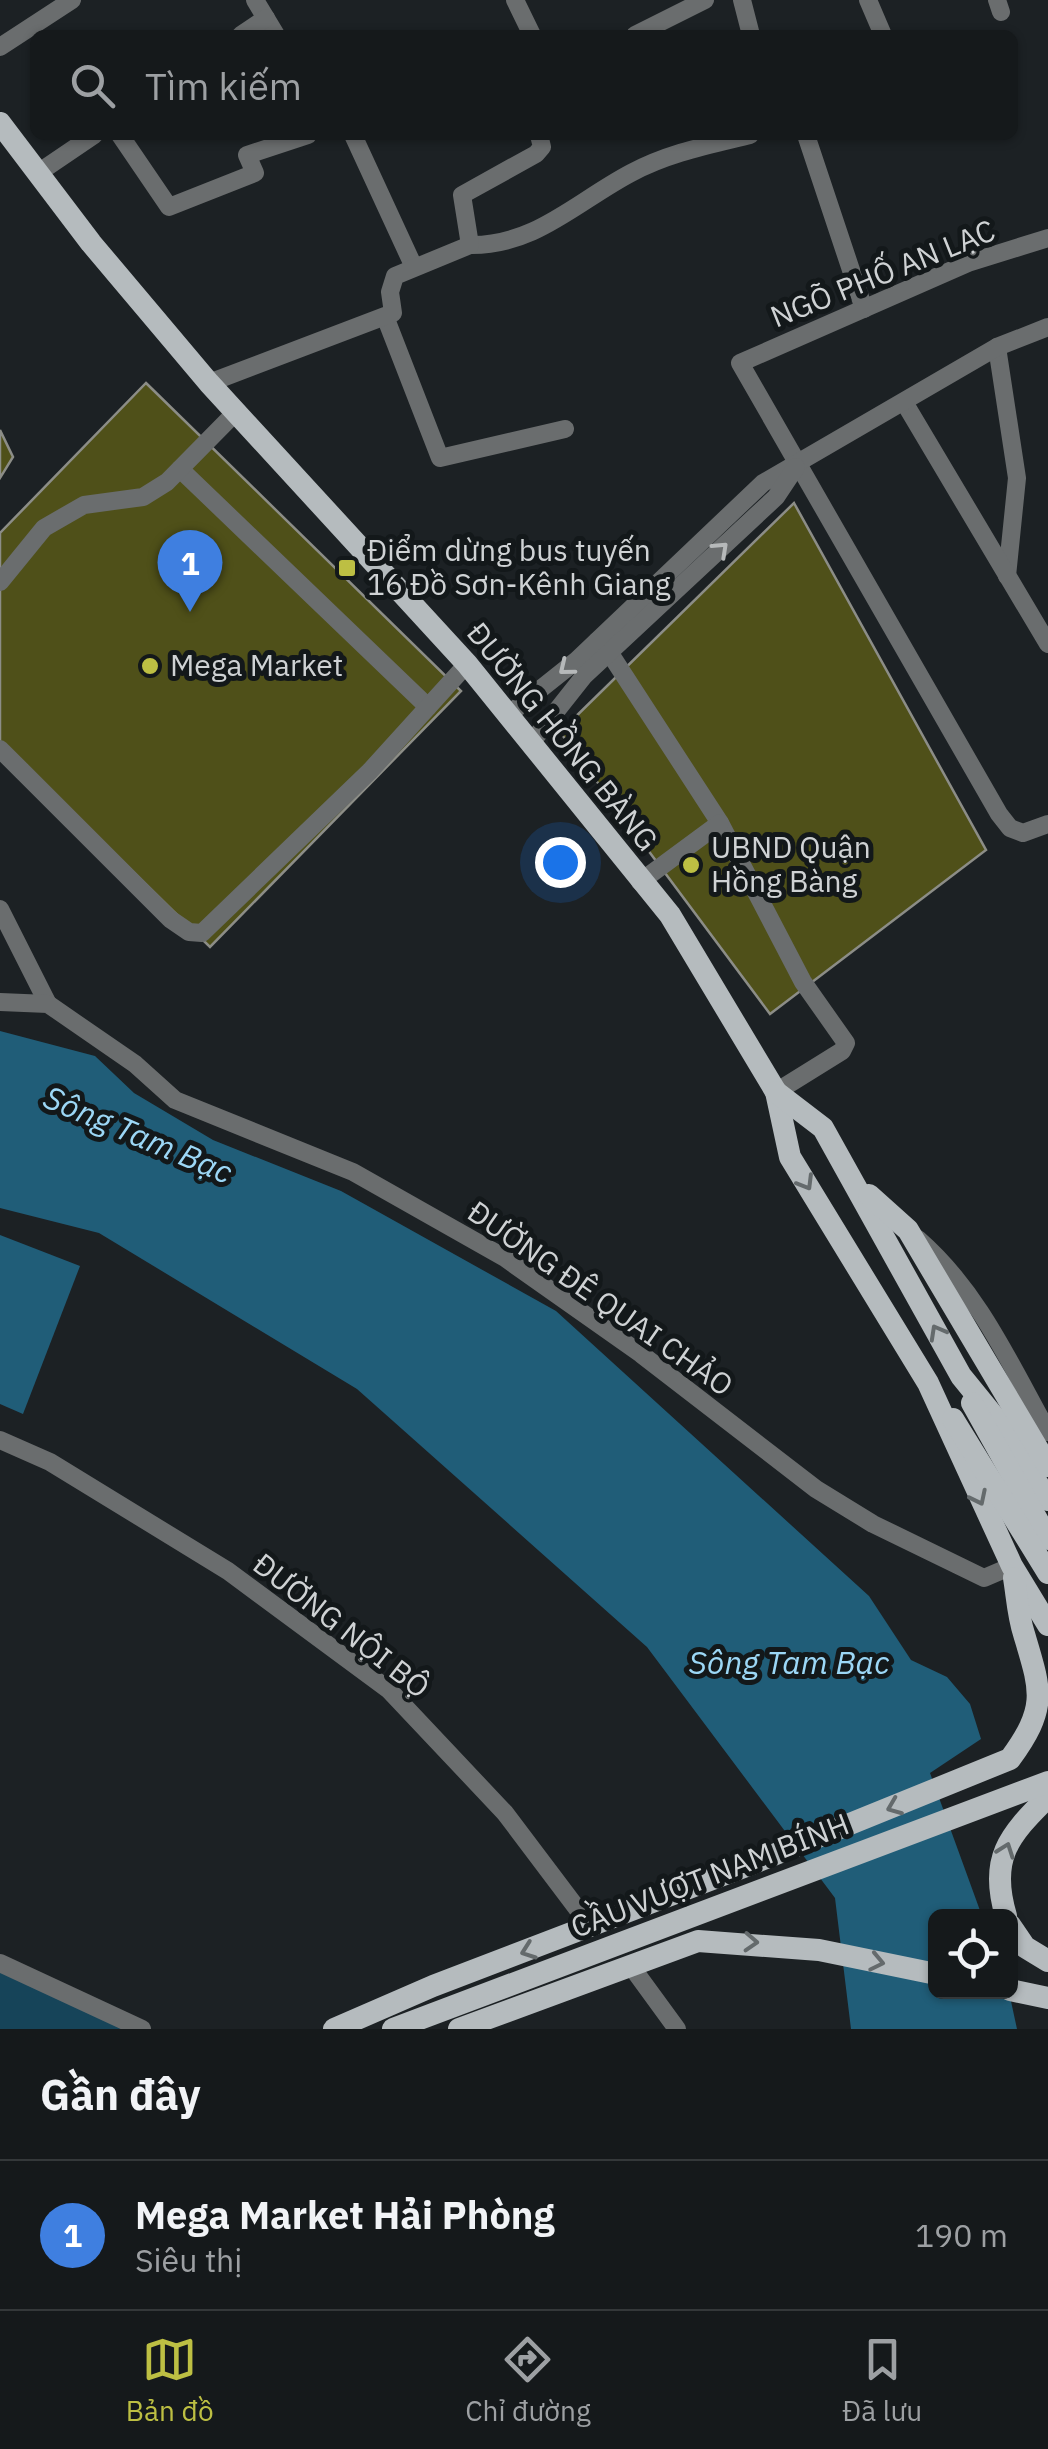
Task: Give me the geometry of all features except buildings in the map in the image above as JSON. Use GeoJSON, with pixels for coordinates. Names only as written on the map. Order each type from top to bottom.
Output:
{"type":"FeatureCollection","features":[{"type":"Feature","properties":{"kind":"main road","name":"ĐƯỜNG HỒNG BÀNG"},"geometry":{"type":"LineString","coordinates":[[0,123],[91,243],[209,383],[467,664],[670,915],[776,1092],[790,1157],[928,1384],[1012,1566],[1048,1625]]}},
{"type":"Feature","properties":{"kind":"main road","name":"ĐƯỜNG HỒNG BÀNG"},"geometry":{"type":"LineString","coordinates":[[776,1092],[822,1128],[961,1376],[1000,1424],[1048,1500]]}},
{"type":"Feature","properties":{"kind":"main road"},"geometry":{"type":"LineString","coordinates":[[854,1181],[908,1230],[1048,1466]]}},
{"type":"Feature","properties":{"kind":"main road"},"geometry":{"type":"LineString","coordinates":[[961,1376],[984,1431],[1048,1539]]}},
{"type":"Feature","properties":{"kind":"main road"},"geometry":{"type":"LineString","coordinates":[[928,1384],[975,1450],[1048,1574]]}},
{"type":"Feature","properties":{"kind":"main road"},"geometry":{"type":"LineString","coordinates":[[334,2029],[433,1986],[749,1865],[1010,1759],[1039,1706],[1040,1682],[1023,1633],[1012,1566]]}},
{"type":"Feature","properties":{"kind":"main road","name":"CẦU VƯỢT NAM BÍNH"},"geometry":{"type":"LineString","coordinates":[[393,2029],[1048,1782]]}},
{"type":"Feature","properties":{"kind":"main road"},"geometry":{"type":"LineString","coordinates":[[1005,1909],[998,1878],[1002,1856],[1012,1834],[1048,1797]]}},
{"type":"Feature","properties":{"kind":"main road"},"geometry":{"type":"LineString","coordinates":[[459,2029],[698,1941],[713,1927],[718,1908],[710,1899],[679,1892]]}},
{"type":"Feature","properties":{"kind":"main road"},"geometry":{"type":"LineString","coordinates":[[1018,1937],[1025,1948],[1048,1961]]}},
{"type":"Feature","properties":{"kind":"main road"},"geometry":{"type":"LineString","coordinates":[[698,1941],[819,1950],[928,1972]]}},
{"type":"Feature","properties":{"kind":"main road"},"geometry":{"type":"LineString","coordinates":[[1018,1992],[1048,1998]]}},
{"type":"Feature","properties":{"kind":"street"},"geometry":{"type":"LineString","coordinates":[[0,47],[72,0]]}},
{"type":"Feature","properties":{"kind":"street"},"geometry":{"type":"LineString","coordinates":[[255,0],[271,27]]}},
{"type":"Feature","properties":{"kind":"street"},"geometry":{"type":"LineString","coordinates":[[515,0],[530,30]]}},
{"type":"Feature","properties":{"kind":"street"},"geometry":{"type":"LineString","coordinates":[[645,30],[704,0]]}},
{"type":"Feature","properties":{"kind":"street"},"geometry":{"type":"LineString","coordinates":[[742,0],[751,30]]}},
{"type":"Feature","properties":{"kind":"street"},"geometry":{"type":"LineString","coordinates":[[868,0],[881,30]]}},
{"type":"Feature","properties":{"kind":"street"},"geometry":{"type":"LineString","coordinates":[[38,173],[87,140]]}},
{"type":"Feature","properties":{"kind":"street"},"geometry":{"type":"LineString","coordinates":[[123,140],[169,207],[254,174],[247,155],[293,140]]}},
{"type":"Feature","properties":{"kind":"street"},"geometry":{"type":"LineString","coordinates":[[354,140],[413,266]]}},
{"type":"Feature","properties":{"kind":"street"},"geometry":{"type":"LineString","coordinates":[[470,246],[462,195],[541,150],[540,140]]}},
{"type":"Feature","properties":{"kind":"street"},"geometry":{"type":"LineString","coordinates":[[209,383],[386,318],[395,308],[390,292],[394,276],[413,266],[470,246],[542,232],[634,172],[681,152],[730,140]]}},
{"type":"Feature","properties":{"kind":"street"},"geometry":{"type":"LineString","coordinates":[[808,140],[864,308]]}},
{"type":"Feature","properties":{"kind":"street","name":"NGÕ PHỐ AN LẠC"},"geometry":{"type":"LineString","coordinates":[[797,466],[740,363],[968,263],[1048,238]]}},
{"type":"Feature","properties":{"kind":"street"},"geometry":{"type":"LineString","coordinates":[[386,318],[440,458],[566,429]]}},
{"type":"Feature","properties":{"kind":"street"},"geometry":{"type":"LineString","coordinates":[[508,714],[603,646],[776,497],[797,466],[996,347],[1048,328]]}},
{"type":"Feature","properties":{"kind":"street"},"geometry":{"type":"LineString","coordinates":[[996,347],[1017,478],[1007,576]]}},
{"type":"Feature","properties":{"kind":"street"},"geometry":{"type":"LineString","coordinates":[[904,402],[1048,644]]}},
{"type":"Feature","properties":{"kind":"street"},"geometry":{"type":"LineString","coordinates":[[0,582],[44,528],[70,510],[100,501],[143,497],[180,469],[236,412]]}},
{"type":"Feature","properties":{"kind":"street"},"geometry":{"type":"LineString","coordinates":[[797,466],[999,814],[1010,828],[1023,833],[1048,824]]}},
{"type":"Feature","properties":{"kind":"street"},"geometry":{"type":"LineString","coordinates":[[180,469],[428,707]]}},
{"type":"Feature","properties":{"kind":"street"},"geometry":{"type":"LineString","coordinates":[[531,743],[603,646]]}},
{"type":"Feature","properties":{"kind":"street"},"geometry":{"type":"LineString","coordinates":[[603,646],[720,823],[804,982],[846,1043],[842,1051],[776,1092]]}},
{"type":"Feature","properties":{"kind":"street"},"geometry":{"type":"LineString","coordinates":[[0,748],[170,920],[189,932],[202,933],[370,771],[467,664]]}},
{"type":"Feature","properties":{"kind":"street"},"geometry":{"type":"LineString","coordinates":[[640,882],[720,823]]}},
{"type":"Feature","properties":{"kind":"street","name":"ĐƯỜNG ĐÊ QUAI CHẢO"},"geometry":{"type":"LineString","coordinates":[[0,910],[48,1004],[135,1064],[175,1100],[353,1172],[504,1258],[641,1354],[816,1489],[873,1524],[984,1578],[1012,1566]]}},
{"type":"Feature","properties":{"kind":"street"},"geometry":{"type":"LineString","coordinates":[[0,1002],[48,1004]]}},
{"type":"Feature","properties":{"kind":"street"},"geometry":{"type":"LineString","coordinates":[[908,1230],[948,1266],[976,1304],[1048,1432]]}},
{"type":"Feature","properties":{"kind":"street","name":"ĐƯỜNG NỘI BỘ"},"geometry":{"type":"LineString","coordinates":[[0,1439],[50,1462],[228,1572],[389,1690],[505,1812],[591,1927]]}},
{"type":"Feature","properties":{"kind":"street"},"geometry":{"type":"LineString","coordinates":[[0,1962],[142,2029]]}},
{"type":"Feature","properties":{"kind":"street"},"geometry":{"type":"LineString","coordinates":[[631,1966],[677,2029]]}},
{"type":"Feature","properties":{"kind":"shaded area"},"geometry":{"type":"Polygon","coordinates":[[[0,1970],[125,2029],[0,2029],[0,1970]]]}},
{"type":"Feature","properties":{"kind":"water","name":"Sông Tam Bạc"},"geometry":{"type":"Polygon","coordinates":[[[0,1031],[95,1056],[134,1093],[213,1140],[341,1191],[556,1311],[869,1596],[911,1660],[947,1677],[970,1704],[981,1739],[930,1773],[979,1909],[928,1909],[928,1999],[1011,1999],[1017,2029],[851,2029],[835,1898],[647,1647],[357,1389],[99,1233],[0,1208],[0,1031]]]}},
{"type":"Feature","properties":{"kind":"water"},"geometry":{"type":"Polygon","coordinates":[[[0,1235],[80,1266],[23,1414],[0,1404],[0,1235]]]}},
{"type":"Feature","properties":{"kind":"place","name":"Điểm dừng bus tuyến 16 Đồ Sơn-Kênh Giang"},"geometry":{"type":"Point","coordinates":[347,568]}},
{"type":"Feature","properties":{"kind":"place","name":"Mega Market Hải Phòng"},"geometry":{"type":"Point","coordinates":[190,612]}},
{"type":"Feature","properties":{"kind":"place","name":"Mega Market"},"geometry":{"type":"Point","coordinates":[150,666]}},
{"type":"Feature","properties":{"kind":"place","name":"UBND Quận Hồng Bàng"},"geometry":{"type":"Point","coordinates":[691,865]}}]}
